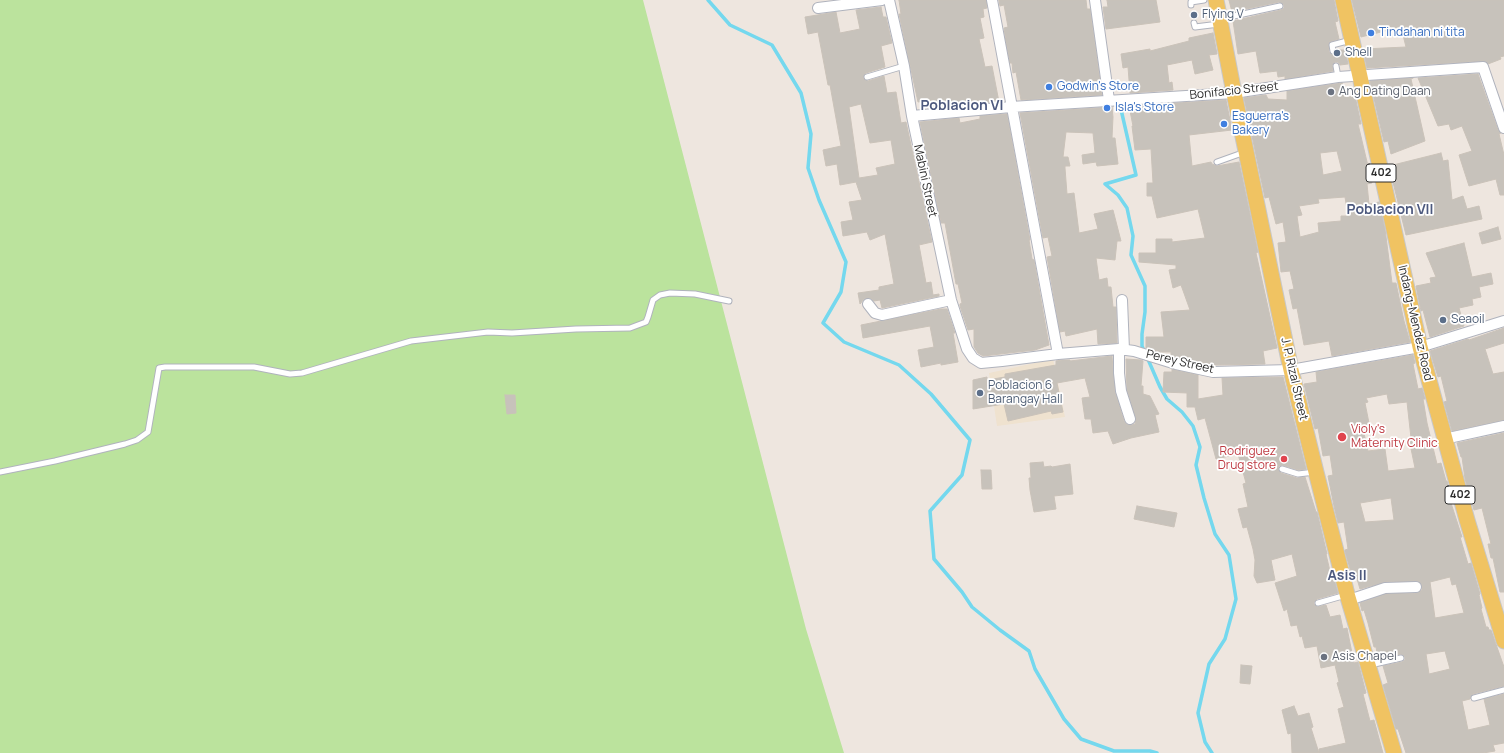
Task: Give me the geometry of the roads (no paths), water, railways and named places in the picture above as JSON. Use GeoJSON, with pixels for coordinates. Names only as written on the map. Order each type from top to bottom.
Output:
{"type":"FeatureCollection","features":[{"type":"Feature","properties":{"kind":"main road","name":"J. P. Rizal Street"},"geometry":{"type":"LineString","coordinates":[[1216,0],[1291,370],[1348,597],[1394,753]]}},
{"type":"Feature","properties":{"kind":"main road","name":"Indang-Mendez Road"},"geometry":{"type":"LineString","coordinates":[[1343,0],[1420,346],[1467,520],[1504,641]]}},
{"type":"Feature","properties":{"kind":"street"},"geometry":{"type":"LineString","coordinates":[[818,8],[882,0]]}},
{"type":"Feature","properties":{"kind":"street","name":"Mabini Street"},"geometry":{"type":"LineString","coordinates":[[889,0],[904,66],[912,116],[951,300],[967,349],[972,358]]}},
{"type":"Feature","properties":{"kind":"street"},"geometry":{"type":"LineString","coordinates":[[992,0],[1058,354]]}},
{"type":"Feature","properties":{"kind":"street"},"geometry":{"type":"LineString","coordinates":[[1095,0],[1109,100]]}},
{"type":"Feature","properties":{"kind":"street","name":"Bonifacio Street"},"geometry":{"type":"LineString","coordinates":[[912,116],[1011,107],[1234,93],[1338,77],[1483,67],[1504,128]]}},
{"type":"Feature","properties":{"kind":"street"},"geometry":{"type":"LineString","coordinates":[[868,304],[875,313],[882,315],[951,300]]}},
{"type":"Feature","properties":{"kind":"street"},"geometry":{"type":"LineString","coordinates":[[1122,300],[1122,350],[1119,373],[1121,391],[1130,419]]}},
{"type":"Feature","properties":{"kind":"street","name":"Perey Street"},"geometry":{"type":"LineString","coordinates":[[972,358],[981,363],[1002,362],[1058,354],[1122,350],[1134,351],[1176,364],[1213,372],[1291,370],[1420,346],[1504,321]]}},
{"type":"Feature","properties":{"kind":"street"},"geometry":{"type":"LineString","coordinates":[[1444,439],[1504,426]]}},
{"type":"Feature","properties":{"kind":"street"},"geometry":{"type":"LineString","coordinates":[[1348,597],[1385,588],[1416,587]]}},
{"type":"Feature","properties":{"kind":"lane"},"geometry":{"type":"LineString","coordinates":[[1191,5],[1191,2],[1204,0]]}},
{"type":"Feature","properties":{"kind":"lane"},"geometry":{"type":"LineString","coordinates":[[1194,23],[1195,27],[1280,6]]}},
{"type":"Feature","properties":{"kind":"lane"},"geometry":{"type":"LineString","coordinates":[[1333,51],[1332,45],[1351,40]]}},
{"type":"Feature","properties":{"kind":"lane"},"geometry":{"type":"LineString","coordinates":[[867,77],[904,66]]}},
{"type":"Feature","properties":{"kind":"lane"},"geometry":{"type":"LineString","coordinates":[[1336,66],[1338,77]]}},
{"type":"Feature","properties":{"kind":"lane"},"geometry":{"type":"LineString","coordinates":[[1217,162],[1246,152]]}},
{"type":"Feature","properties":{"kind":"lane"},"geometry":{"type":"LineString","coordinates":[[0,472],[55,461],[138,440],[148,432],[159,368],[165,366],[254,367],[284,373],[302,373],[418,340],[488,332],[512,333],[576,329],[630,328],[646,322],[653,300],[660,295],[670,293],[695,294],[729,301]]}},
{"type":"Feature","properties":{"kind":"lane"},"geometry":{"type":"LineString","coordinates":[[1282,469],[1298,474],[1316,472]]}},
{"type":"Feature","properties":{"kind":"lane"},"geometry":{"type":"LineString","coordinates":[[1318,603],[1348,597]]}},
{"type":"Feature","properties":{"kind":"lane"},"geometry":{"type":"LineString","coordinates":[[1369,665],[1401,658]]}},
{"type":"Feature","properties":{"kind":"lane"},"geometry":{"type":"LineString","coordinates":[[1474,698],[1504,690]]}},
{"type":"Feature","properties":{"kind":"waterway"},"geometry":{"type":"LineString","coordinates":[[708,0],[730,25],[772,45],[801,93],[811,134],[808,168],[819,200],[846,262],[841,292],[823,323],[844,342],[899,365],[931,394],[970,440],[962,475],[930,511],[934,559],[962,592],[972,607],[1029,651],[1035,669],[1064,719],[1081,739],[1114,751],[1150,751],[1157,753]]}},
{"type":"Feature","properties":{"kind":"waterway"},"geometry":{"type":"LineString","coordinates":[[1120,105],[1136,175],[1105,184],[1118,195],[1127,208],[1133,236],[1131,255],[1145,286],[1145,312],[1142,334],[1142,346],[1144,351]]}},
{"type":"Feature","properties":{"kind":"waterway"},"geometry":{"type":"LineString","coordinates":[[1147,357],[1167,399],[1182,412],[1193,426],[1200,447],[1196,465],[1204,498],[1215,534],[1229,555],[1236,599],[1225,639],[1209,664],[1198,713],[1205,742],[1212,753]]}},
{"type":"Feature","properties":{"kind":"place","name":"Flying V"},"geometry":{"type":"Point","coordinates":[1194,15]}},
{"type":"Feature","properties":{"kind":"place","name":"Tindahan ni tita"},"geometry":{"type":"Point","coordinates":[1371,33]}},
{"type":"Feature","properties":{"kind":"place","name":"Shell"},"geometry":{"type":"Point","coordinates":[1337,53]}},
{"type":"Feature","properties":{"kind":"place","name":"Godwin's Store"},"geometry":{"type":"Point","coordinates":[1049,87]}},
{"type":"Feature","properties":{"kind":"place","name":"Ang Dating Daan"},"geometry":{"type":"Point","coordinates":[1331,92]}},
{"type":"Feature","properties":{"kind":"place","name":"Isla's Store"},"geometry":{"type":"Point","coordinates":[1107,108]}},
{"type":"Feature","properties":{"kind":"place","name":"Esguerra's Bakery"},"geometry":{"type":"Point","coordinates":[1224,124]}},
{"type":"Feature","properties":{"kind":"place","name":"Seaoil"},"geometry":{"type":"Point","coordinates":[1443,320]}},
{"type":"Feature","properties":{"kind":"place","name":"Poblacion 6 Barangay Hall"},"geometry":{"type":"Point","coordinates":[980,393]}},
{"type":"Feature","properties":{"kind":"place","name":"Violy's Maternity Clinic"},"geometry":{"type":"Point","coordinates":[1342,437]}},
{"type":"Feature","properties":{"kind":"place","name":"Rodriguez Drug store"},"geometry":{"type":"Point","coordinates":[1284,459]}},
{"type":"Feature","properties":{"kind":"place","name":"Asis Chapel"},"geometry":{"type":"Point","coordinates":[1324,657]}},
{"type":"Feature","properties":{"kind":"district","name":"Poblacion VI"},"geometry":{"type":"Point","coordinates":[962,106]}},
{"type":"Feature","properties":{"kind":"district","name":"Poblacion VII"},"geometry":{"type":"Point","coordinates":[1390,210]}},
{"type":"Feature","properties":{"kind":"district","name":"Asis II"},"geometry":{"type":"Point","coordinates":[1347,576]}}]}
